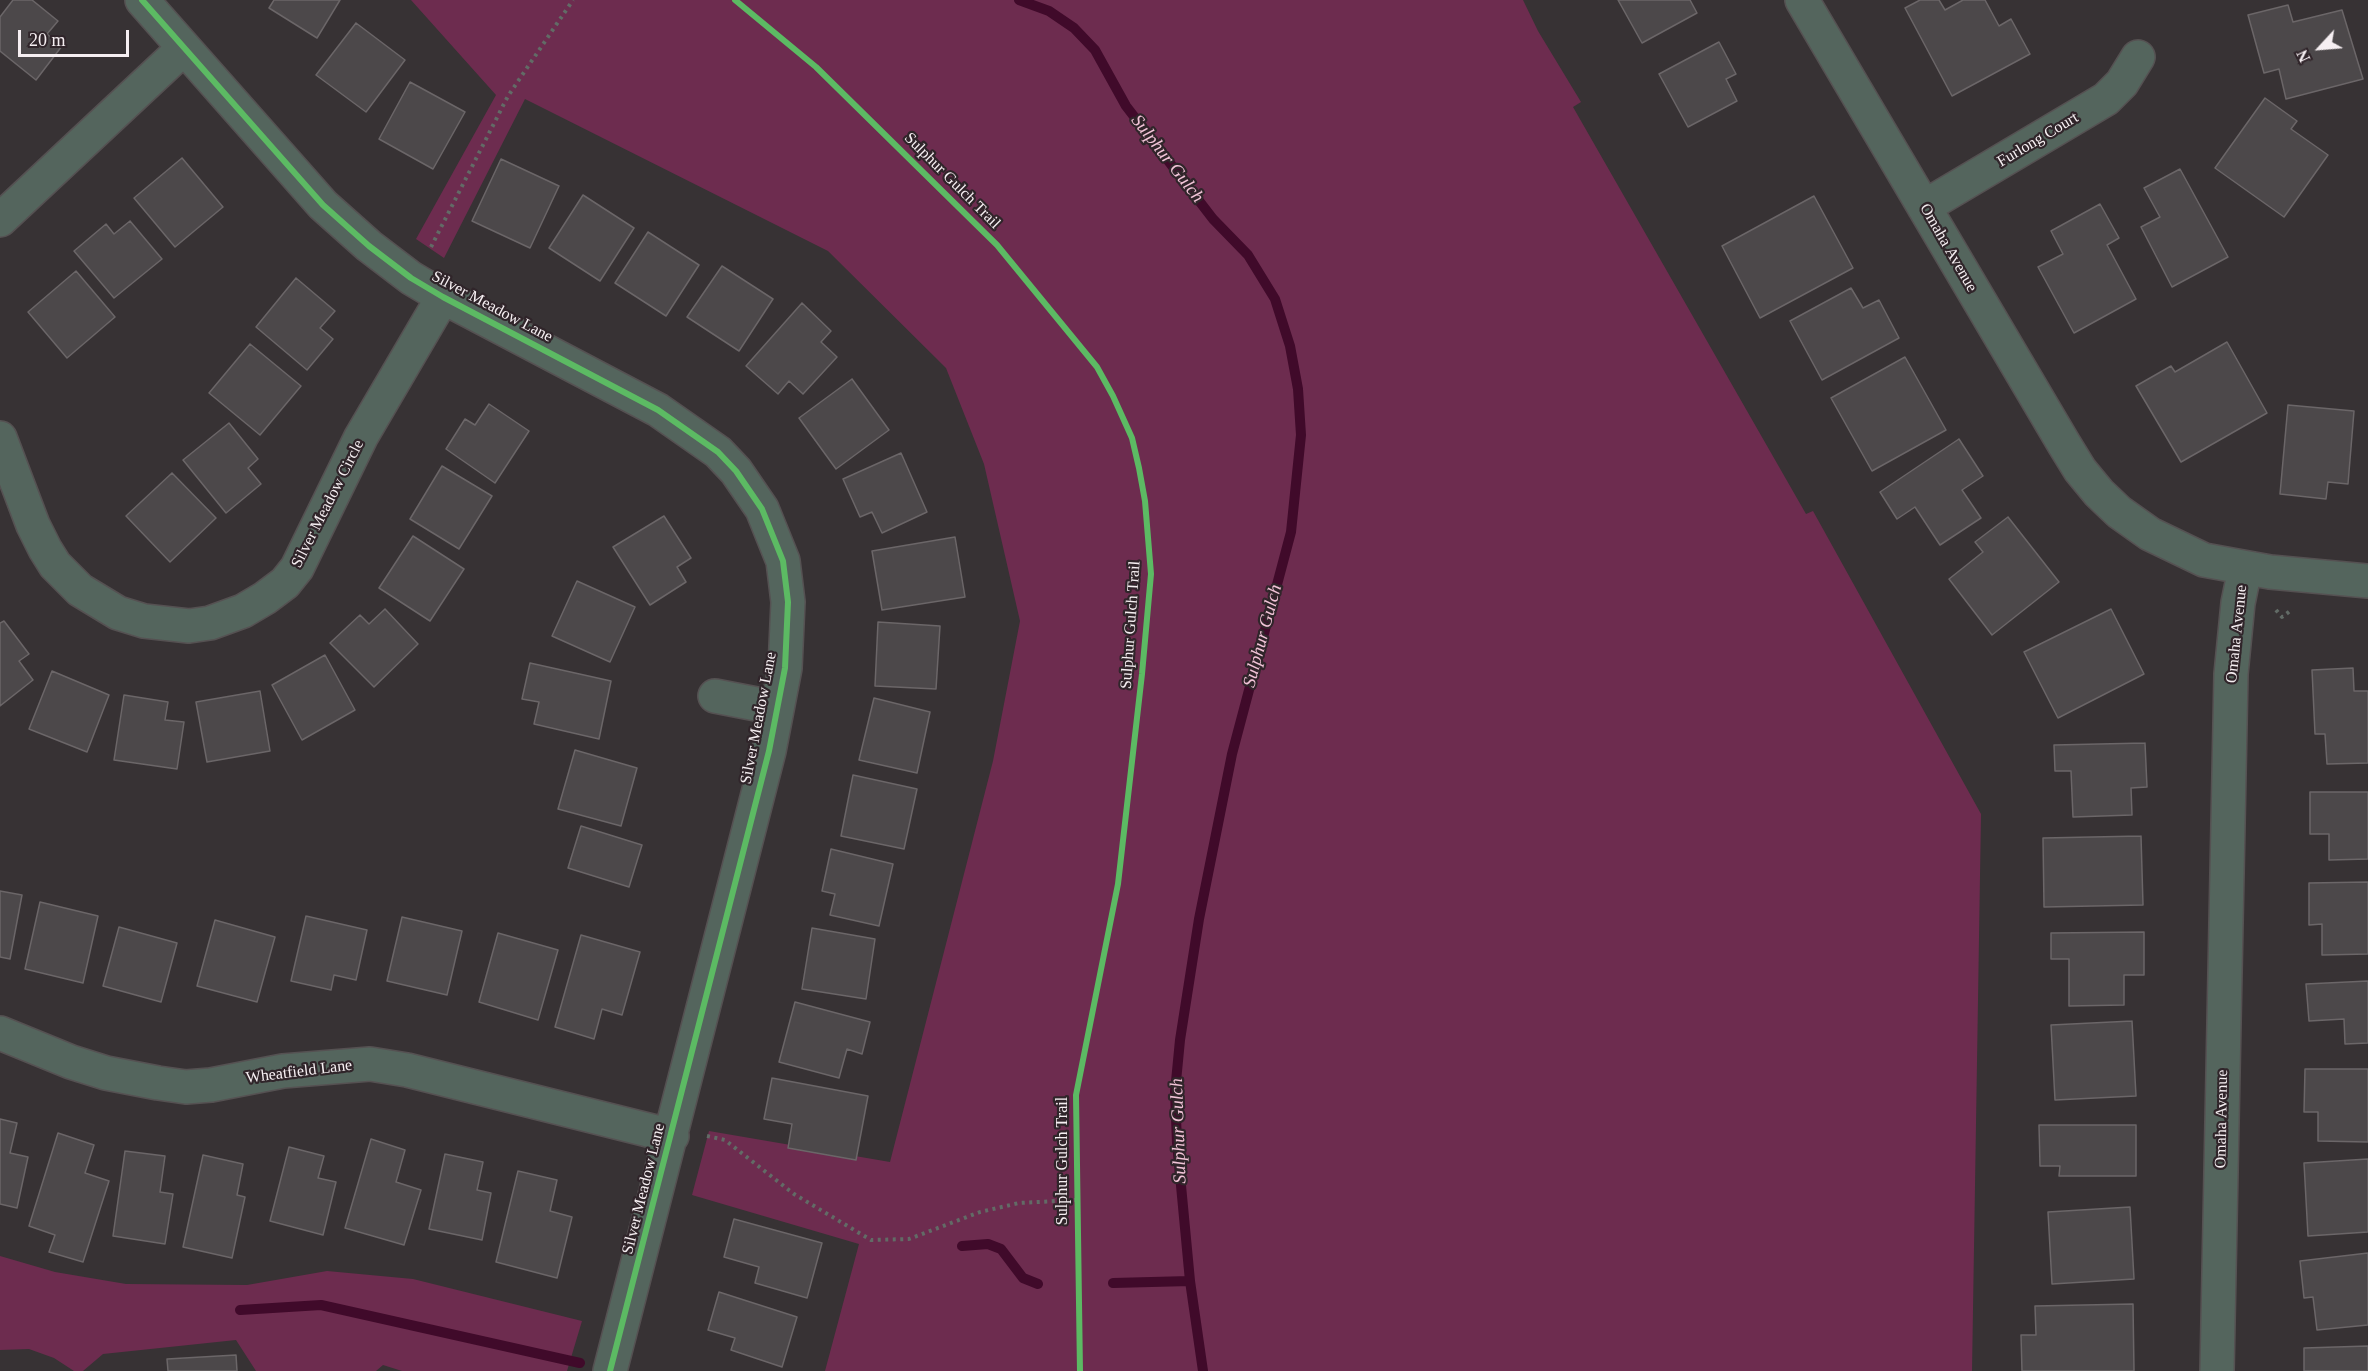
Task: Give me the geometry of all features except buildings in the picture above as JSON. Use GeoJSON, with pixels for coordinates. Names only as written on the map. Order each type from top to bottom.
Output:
{"type":"FeatureCollection","features":[{"type":"Feature","properties":{"kind":"street","name":"Silver Meadow Lane"},"geometry":{"type":"LineString","coordinates":[[142,0],[323,206],[369,246],[411,278],[443,297],[658,410],[701,439],[736,471],[762,509],[783,561],[787,580],[785,668],[758,798],[610,1371]]}},
{"type":"Feature","properties":{"kind":"street","name":"Omaha Avenue"},"geometry":{"type":"LineString","coordinates":[[1802,0],[2064,444],[2089,482],[2133,524],[2168,545],[2204,560],[2245,569],[2238,603],[2231,674],[2217,1371]]}},
{"type":"Feature","properties":{"kind":"street"},"geometry":{"type":"LineString","coordinates":[[0,220],[184,48]]}},
{"type":"Feature","properties":{"kind":"street","name":"Furlong Court"},"geometry":{"type":"LineString","coordinates":[[1924,207],[2106,99],[2122,83],[2138,57]]}},
{"type":"Feature","properties":{"kind":"street","name":"Silver Meadow Circle"},"geometry":{"type":"LineString","coordinates":[[0,438],[33,525],[45,549],[55,565],[80,590],[118,613],[144,621],[189,627],[210,623],[243,611],[265,598],[285,583],[297,568],[356,448],[443,297]]}},
{"type":"Feature","properties":{"kind":"street"},"geometry":{"type":"LineString","coordinates":[[2245,569],[2368,581]]}},
{"type":"Feature","properties":{"kind":"street"},"geometry":{"type":"LineString","coordinates":[[715,696],[777,708]]}},
{"type":"Feature","properties":{"kind":"street","name":"Wheatfield Lane"},"geometry":{"type":"LineString","coordinates":[[0,1033],[98,1070],[158,1083],[186,1087],[202,1086],[295,1069],[370,1064],[407,1070],[672,1136]]}},
{"type":"Feature","properties":{"kind":"path"},"geometry":{"type":"LineString","coordinates":[[431,247],[508,96],[573,0]]}},
{"type":"Feature","properties":{"kind":"path"},"geometry":{"type":"LineString","coordinates":[[707,1136],[725,1140],[794,1194],[871,1240],[909,1239],[980,1212],[1019,1203],[1076,1200]]}},
{"type":"Feature","properties":{"kind":"shaded area"},"geometry":{"type":"Polygon","coordinates":[[[411,0],[1523,0],[1538,31],[1581,102],[1573,107],[1806,514],[1813,511],[1981,814],[1972,1371],[825,1371],[859,1244],[692,1195],[709,1131],[890,1162],[993,761],[1020,621],[984,464],[946,368],[828,251],[525,99],[444,258],[416,239],[496,95],[411,0]]]}},
{"type":"Feature","properties":{"kind":"shaded area"},"geometry":{"type":"Polygon","coordinates":[[[0,1256],[55,1272],[126,1284],[247,1285],[327,1271],[413,1279],[582,1321],[567,1371],[402,1371],[383,1365],[376,1371],[256,1371],[236,1340],[103,1354],[83,1371],[74,1371],[54,1358],[29,1349],[0,1350],[0,1256]]]}},
{"type":"Feature","properties":{"kind":"waterway","name":"Sulphur Gulch"},"geometry":{"type":"LineString","coordinates":[[1019,0],[1049,11],[1074,28],[1095,50],[1126,106],[1213,219],[1248,255],[1275,299],[1290,346],[1298,389],[1301,435],[1291,532],[1232,754],[1199,919],[1180,1040],[1175,1092],[1177,1143],[1190,1281],[1203,1371]]}},
{"type":"Feature","properties":{"kind":"waterway"},"geometry":{"type":"LineString","coordinates":[[962,1246],[988,1244],[1001,1249],[1023,1278],[1038,1284]]}},
{"type":"Feature","properties":{"kind":"waterway"},"geometry":{"type":"LineString","coordinates":[[1113,1283],[1190,1281]]}},
{"type":"Feature","properties":{"kind":"waterway"},"geometry":{"type":"LineString","coordinates":[[240,1310],[321,1305],[580,1363]]}},
{"type":"Feature","properties":{"kind":"cycle path"},"geometry":{"type":"LineString","coordinates":[[142,0],[323,205],[369,246],[411,278],[443,297],[658,410],[718,452],[736,471],[762,509],[783,561],[788,602],[785,668],[769,751],[610,1371]]}},
{"type":"Feature","properties":{"kind":"cycle path","name":"Sulphur Gulch Trail"},"geometry":{"type":"LineString","coordinates":[[735,0],[816,67],[997,245],[1097,367],[1132,438],[1145,501],[1151,574],[1118,884],[1076,1095],[1080,1371]]}}]}
